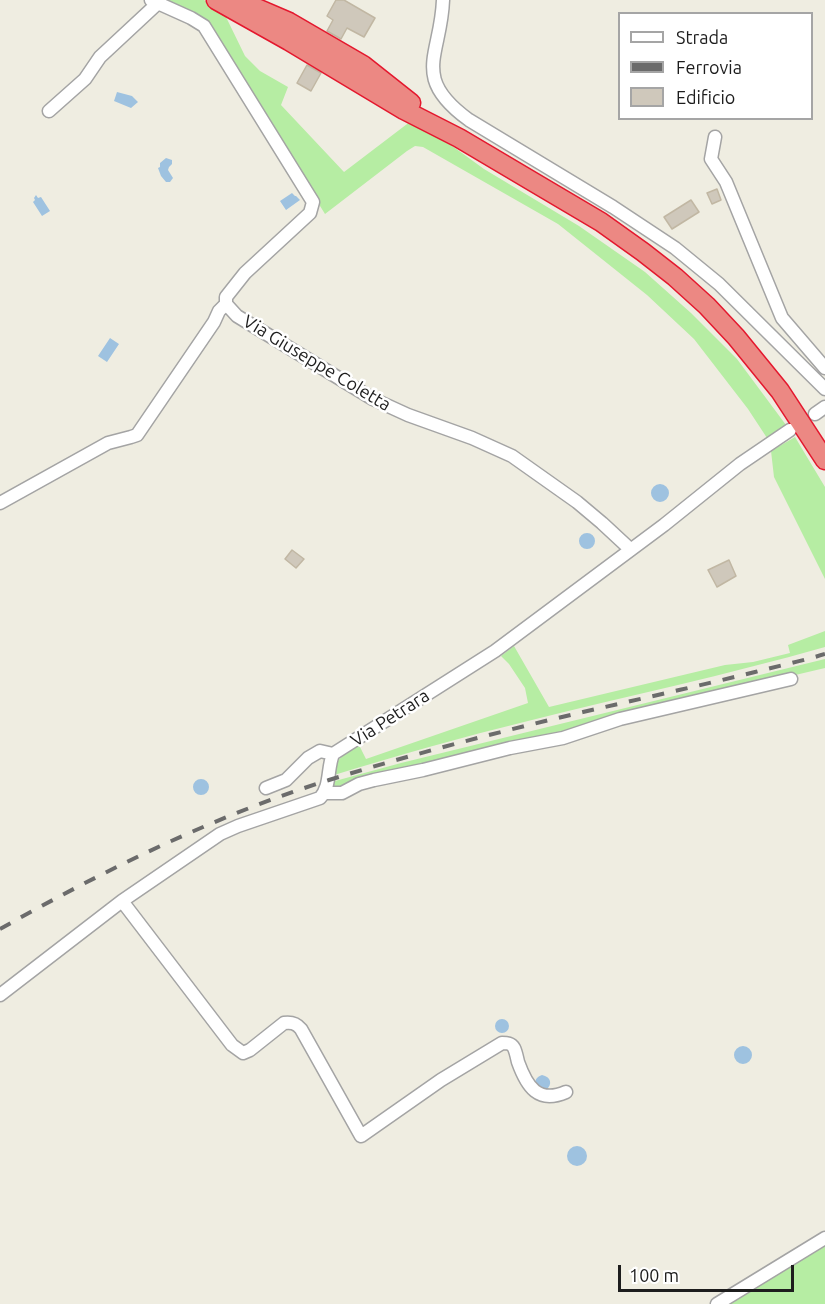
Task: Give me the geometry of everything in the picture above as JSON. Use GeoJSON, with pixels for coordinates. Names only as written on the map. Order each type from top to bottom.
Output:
{"type":"FeatureCollection","features":[{"type":"Feature","properties":{"kind":"highway"},"geometry":{"type":"LineString","coordinates":[[216,0],[404,110],[459,138],[601,222],[643,252],[707,306],[762,367],[794,411],[825,460]]}},
{"type":"Feature","properties":{"kind":"highway"},"geometry":{"type":"LineString","coordinates":[[236,0],[290,22],[363,65],[459,138]]}},
{"type":"Feature","properties":{"kind":"street"},"geometry":{"type":"LineString","coordinates":[[443,0],[432,73],[440,91],[454,109],[675,248],[719,284],[825,389]]}},
{"type":"Feature","properties":{"kind":"street"},"geometry":{"type":"LineString","coordinates":[[49,111],[85,79],[100,57],[154,2]]}},
{"type":"Feature","properties":{"kind":"street","name":"Via Giuseppe Coletta"},"geometry":{"type":"LineString","coordinates":[[154,2],[191,18],[204,27],[313,202],[310,213],[245,273],[226,297],[226,304],[237,316],[373,399],[408,416],[472,438],[512,456],[577,502],[630,549]]}},
{"type":"Feature","properties":{"kind":"street"},"geometry":{"type":"LineString","coordinates":[[716,137],[711,159],[726,182],[782,318],[825,368]]}},
{"type":"Feature","properties":{"kind":"street"},"geometry":{"type":"LineString","coordinates":[[0,502],[108,443],[136,435],[214,322],[219,311],[226,304]]}},
{"type":"Feature","properties":{"kind":"street","name":"Via Petrara"},"geometry":{"type":"LineString","coordinates":[[325,793],[333,754],[495,651],[664,525],[740,464],[790,430]]}},
{"type":"Feature","properties":{"kind":"street"},"geometry":{"type":"LineString","coordinates":[[0,995],[122,901],[220,834],[238,826],[320,798],[325,793],[342,793],[374,780],[563,738],[620,719],[791,679]]}},
{"type":"Feature","properties":{"kind":"street"},"geometry":{"type":"LineString","coordinates":[[266,788],[286,780],[308,758],[320,751],[333,754]]}},
{"type":"Feature","properties":{"kind":"street"},"geometry":{"type":"LineString","coordinates":[[122,901],[238,1050],[243,1053],[250,1050],[284,1023],[291,1022],[297,1025],[361,1136],[441,1080],[502,1043],[508,1043],[514,1047],[519,1064],[535,1093],[543,1096],[556,1096],[566,1092]]}},
{"type":"Feature","properties":{"kind":"street"},"geometry":{"type":"LineString","coordinates":[[717,1304],[825,1238]]}},
{"type":"Feature","properties":{"kind":"green space"},"geometry":{"type":"Polygon","coordinates":[[[161,0],[204,0],[216,7],[226,17],[245,56],[260,71],[288,87],[281,105],[344,172],[411,121],[437,135],[484,169],[579,226],[645,272],[691,313],[737,359],[786,425],[767,438],[748,409],[694,339],[647,295],[558,224],[423,147],[415,146],[407,151],[325,214],[207,23],[199,15],[161,0]]]}},
{"type":"Feature","properties":{"kind":"green space"},"geometry":{"type":"Polygon","coordinates":[[[795,437],[825,487],[825,579],[774,477],[771,451],[795,437]]]}},
{"type":"Feature","properties":{"kind":"green space"},"geometry":{"type":"Polygon","coordinates":[[[825,631],[825,647],[479,734],[331,776],[341,757],[359,745],[366,759],[528,703],[525,688],[501,656],[514,646],[549,707],[725,665],[753,662],[790,653],[788,645],[825,631]]]}},
{"type":"Feature","properties":{"kind":"green space"},"geometry":{"type":"Polygon","coordinates":[[[825,659],[825,668],[634,713],[562,735],[334,789],[333,786],[335,781],[401,763],[825,659]]]}},
{"type":"Feature","properties":{"kind":"green space"},"geometry":{"type":"Polygon","coordinates":[[[825,1243],[825,1304],[724,1304],[825,1243]]]}},
{"type":"Feature","properties":{"kind":"water"},"geometry":{"type":"Polygon","coordinates":[[[117,92],[132,96],[138,102],[131,108],[114,101],[117,92]]]}},
{"type":"Feature","properties":{"kind":"water"},"geometry":{"type":"Polygon","coordinates":[[[166,158],[172,160],[168,170],[173,178],[170,182],[166,182],[158,168],[166,158]]]}},
{"type":"Feature","properties":{"kind":"water"},"geometry":{"type":"Polygon","coordinates":[[[292,193],[300,200],[286,210],[280,201],[292,193]]]}},
{"type":"Feature","properties":{"kind":"water"},"geometry":{"type":"Polygon","coordinates":[[[36,195],[38,198],[41,197],[50,211],[42,216],[33,202],[36,195]]]}},
{"type":"Feature","properties":{"kind":"water"},"geometry":{"type":"Polygon","coordinates":[[[110,338],[119,344],[107,362],[98,356],[110,338]]]}},
{"type":"Feature","properties":{"kind":"water"},"geometry":{"type":"Polygon","coordinates":[[[660,484],[666,487],[669,493],[666,499],[660,502],[654,499],[651,493],[654,487],[660,484]]]}},
{"type":"Feature","properties":{"kind":"water"},"geometry":{"type":"Polygon","coordinates":[[[587,533],[593,535],[595,541],[593,547],[587,549],[581,547],[579,541],[581,535],[587,533]]]}},
{"type":"Feature","properties":{"kind":"water"},"geometry":{"type":"Polygon","coordinates":[[[201,779],[207,781],[209,787],[207,793],[201,795],[195,793],[193,787],[195,781],[201,779]]]}},
{"type":"Feature","properties":{"kind":"water"},"geometry":{"type":"Polygon","coordinates":[[[499,1019],[505,1019],[509,1026],[505,1033],[499,1033],[495,1029],[495,1023],[499,1019]]]}},
{"type":"Feature","properties":{"kind":"water"},"geometry":{"type":"Polygon","coordinates":[[[739,1046],[747,1046],[752,1051],[750,1062],[739,1064],[734,1059],[734,1051],[739,1046]]]}},
{"type":"Feature","properties":{"kind":"water"},"geometry":{"type":"Polygon","coordinates":[[[542,1075],[550,1081],[546,1090],[535,1085],[535,1081],[542,1075]]]}},
{"type":"Feature","properties":{"kind":"water"},"geometry":{"type":"Polygon","coordinates":[[[577,1146],[584,1149],[587,1156],[584,1163],[577,1166],[570,1163],[567,1156],[570,1149],[577,1146]]]}},
{"type":"Feature","properties":{"kind":"building"},"geometry":{"type":"Polygon","coordinates":[[[336,0],[344,0],[375,18],[364,37],[347,28],[341,39],[327,31],[333,20],[327,16],[336,0]]]}},
{"type":"Feature","properties":{"kind":"building"},"geometry":{"type":"Polygon","coordinates":[[[307,65],[321,73],[311,91],[297,83],[307,65]]]}},
{"type":"Feature","properties":{"kind":"building"},"geometry":{"type":"Polygon","coordinates":[[[717,189],[721,200],[712,204],[707,193],[717,189]]]}},
{"type":"Feature","properties":{"kind":"building"},"geometry":{"type":"Polygon","coordinates":[[[691,200],[699,212],[672,229],[664,217],[691,200]]]}},
{"type":"Feature","properties":{"kind":"building"},"geometry":{"type":"Polygon","coordinates":[[[292,550],[304,559],[296,568],[285,559],[292,550]]]}},
{"type":"Feature","properties":{"kind":"building"},"geometry":{"type":"Polygon","coordinates":[[[729,560],[736,576],[717,587],[708,570],[729,560]]]}},
{"type":"Feature","properties":{"kind":"railway"},"geometry":{"type":"LineString","coordinates":[[0,929],[120,865],[202,827],[286,794],[392,761],[487,735],[825,654]]}}]}
